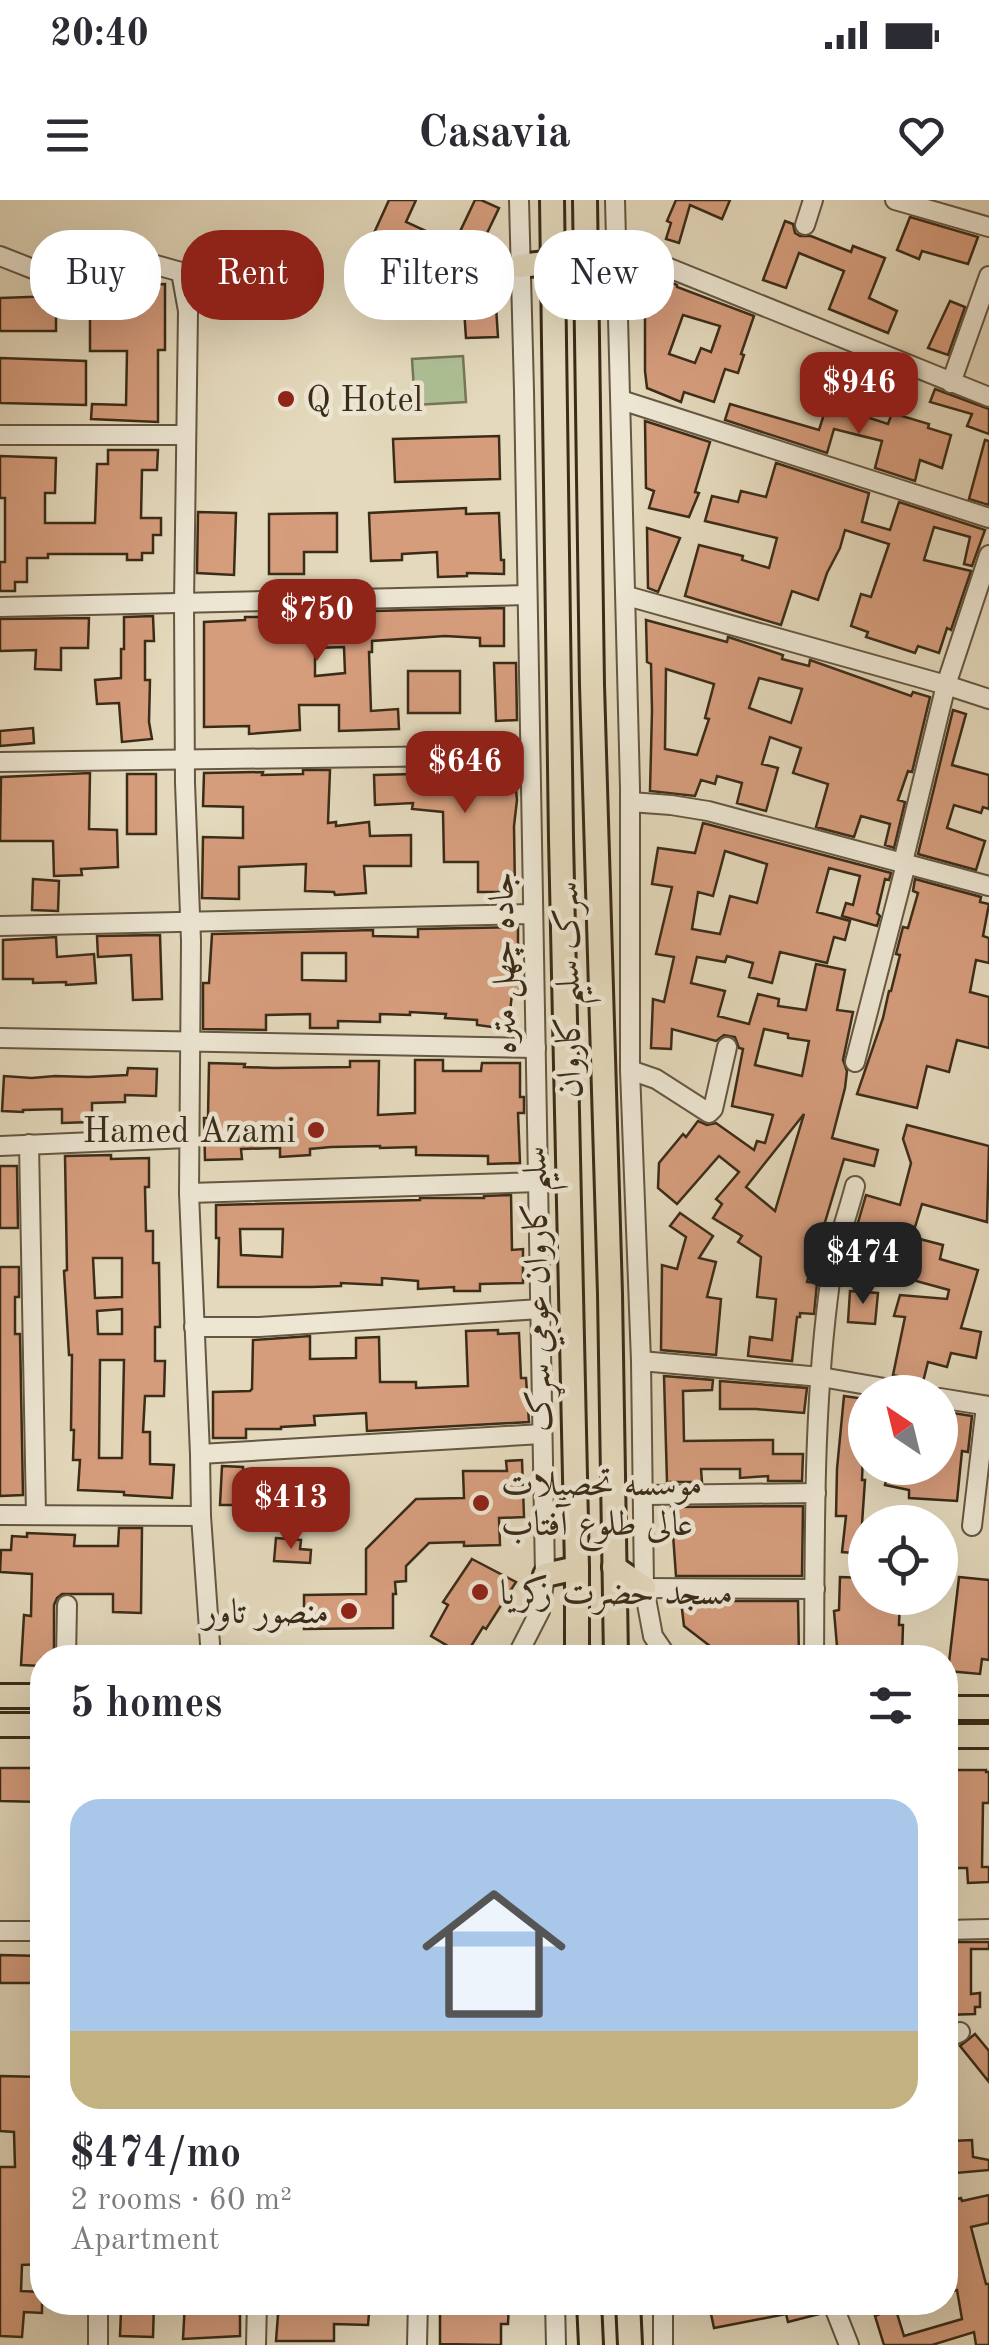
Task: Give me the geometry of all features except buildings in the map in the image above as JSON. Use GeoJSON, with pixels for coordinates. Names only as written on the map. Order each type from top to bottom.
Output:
{"type":"FeatureCollection","features":[{"type":"Feature","properties":{"kind":"main road","name":"سلیم کاروان عومي سړک"},"geometry":{"type":"LineString","coordinates":[[552,200],[553,230]]}},
{"type":"Feature","properties":{"kind":"main road","name":"سرک سلیم کاروان"},"geometry":{"type":"LineString","coordinates":[[585,200],[592,685],[616,1645]]}},
{"type":"Feature","properties":{"kind":"main road"},"geometry":{"type":"LineString","coordinates":[[520,266],[534,264]]}},
{"type":"Feature","properties":{"kind":"main road","name":"سلیم کاروان عومي سړک"},"geometry":{"type":"LineString","coordinates":[[555,320],[577,1645]]}},
{"type":"Feature","properties":{"kind":"main road"},"geometry":{"type":"LineString","coordinates":[[559,686],[592,685]]}},
{"type":"Feature","properties":{"kind":"main road"},"geometry":{"type":"LineString","coordinates":[[614,1567],[644,1588]]}},
{"type":"Feature","properties":{"kind":"main road"},"geometry":{"type":"LineString","coordinates":[[545,1575],[577,1568]]}},
{"type":"Feature","properties":{"kind":"main road"},"geometry":{"type":"LineString","coordinates":[[0,1696],[30,1696]]}},
{"type":"Feature","properties":{"kind":"main road"},"geometry":{"type":"LineString","coordinates":[[958,1708],[989,1708]]}},
{"type":"Feature","properties":{"kind":"main road"},"geometry":{"type":"LineString","coordinates":[[0,1724],[30,1725]]}},
{"type":"Feature","properties":{"kind":"main road"},"geometry":{"type":"LineString","coordinates":[[958,1736],[989,1736]]}},
{"type":"Feature","properties":{"kind":"main road"},"geometry":{"type":"LineString","coordinates":[[589,2315],[590,2345]]}},
{"type":"Feature","properties":{"kind":"main road"},"geometry":{"type":"LineString","coordinates":[[629,2315],[630,2345]]}},
{"type":"Feature","properties":{"kind":"street","name":"جاده چهل متره"},"geometry":{"type":"LineString","coordinates":[[518,200],[545,1575],[540,1611],[523,1645]]}},
{"type":"Feature","properties":{"kind":"street"},"geometry":{"type":"LineString","coordinates":[[615,200],[616,230]]}},
{"type":"Feature","properties":{"kind":"street"},"geometry":{"type":"LineString","coordinates":[[805,225],[813,200]]}},
{"type":"Feature","properties":{"kind":"street"},"geometry":{"type":"LineString","coordinates":[[895,200],[989,227]]}},
{"type":"Feature","properties":{"kind":"street"},"geometry":{"type":"LineString","coordinates":[[0,256],[33,269],[138,260],[182,272],[188,311],[184,434],[185,759],[190,921],[188,1138],[201,1516],[210,1645]]}},
{"type":"Feature","properties":{"kind":"street"},"geometry":{"type":"LineString","coordinates":[[674,271],[989,397]]}},
{"type":"Feature","properties":{"kind":"street"},"geometry":{"type":"LineString","coordinates":[[951,383],[989,276]]}},
{"type":"Feature","properties":{"kind":"street"},"geometry":{"type":"LineString","coordinates":[[618,320],[630,802],[630,1070],[642,1362],[644,1588],[653,1636],[659,1645]]}},
{"type":"Feature","properties":{"kind":"street"},"geometry":{"type":"LineString","coordinates":[[621,400],[989,518]]}},
{"type":"Feature","properties":{"kind":"street"},"geometry":{"type":"LineString","coordinates":[[0,435],[184,434]]}},
{"type":"Feature","properties":{"kind":"street"},"geometry":{"type":"LineString","coordinates":[[855,1062],[946,684],[989,555]]}},
{"type":"Feature","properties":{"kind":"street"},"geometry":{"type":"LineString","coordinates":[[0,608],[527,595]]}},
{"type":"Feature","properties":{"kind":"street"},"geometry":{"type":"LineString","coordinates":[[626,596],[989,699]]}},
{"type":"Feature","properties":{"kind":"street"},"geometry":{"type":"LineString","coordinates":[[0,762],[530,755]]}},
{"type":"Feature","properties":{"kind":"street"},"geometry":{"type":"LineString","coordinates":[[630,802],[708,811],[989,886]]}},
{"type":"Feature","properties":{"kind":"street"},"geometry":{"type":"LineString","coordinates":[[0,926],[533,914]]}},
{"type":"Feature","properties":{"kind":"street"},"geometry":{"type":"LineString","coordinates":[[0,1038],[536,1048]]}},
{"type":"Feature","properties":{"kind":"street"},"geometry":{"type":"LineString","coordinates":[[630,1070],[656,1079],[709,1112],[714,1108],[727,1046]]}},
{"type":"Feature","properties":{"kind":"street"},"geometry":{"type":"LineString","coordinates":[[0,1146],[188,1138]]}},
{"type":"Feature","properties":{"kind":"street"},"geometry":{"type":"LineString","coordinates":[[30,1144],[36,1514]]}},
{"type":"Feature","properties":{"kind":"street"},"geometry":{"type":"LineString","coordinates":[[189,1194],[539,1182]]}},
{"type":"Feature","properties":{"kind":"street"},"geometry":{"type":"LineString","coordinates":[[814,1645],[821,1377],[830,1278],[855,1186]]}},
{"type":"Feature","properties":{"kind":"street"},"geometry":{"type":"LineString","coordinates":[[194,1328],[541,1310]]}},
{"type":"Feature","properties":{"kind":"street"},"geometry":{"type":"LineString","coordinates":[[642,1362],[848,1382]]}},
{"type":"Feature","properties":{"kind":"street"},"geometry":{"type":"LineString","coordinates":[[958,1401],[987,1406],[972,1526]]}},
{"type":"Feature","properties":{"kind":"street"},"geometry":{"type":"LineString","coordinates":[[200,1454],[542,1434]]}},
{"type":"Feature","properties":{"kind":"street"},"geometry":{"type":"LineString","coordinates":[[645,1495],[816,1494]]}},
{"type":"Feature","properties":{"kind":"street"},"geometry":{"type":"LineString","coordinates":[[0,1514],[201,1516]]}},
{"type":"Feature","properties":{"kind":"street"},"geometry":{"type":"LineString","coordinates":[[644,1588],[815,1590]]}},
{"type":"Feature","properties":{"kind":"street"},"geometry":{"type":"LineString","coordinates":[[66,1645],[68,1605]]}},
{"type":"Feature","properties":{"kind":"street"},"geometry":{"type":"LineString","coordinates":[[958,1930],[989,1929]]}},
{"type":"Feature","properties":{"kind":"street"},"geometry":{"type":"LineString","coordinates":[[0,1931],[30,1931]]}},
{"type":"Feature","properties":{"kind":"street"},"geometry":{"type":"LineString","coordinates":[[98,2315],[98,2345]]}},
{"type":"Feature","properties":{"kind":"street"},"geometry":{"type":"LineString","coordinates":[[256,2345],[257,2315]]}},
{"type":"Feature","properties":{"kind":"street"},"geometry":{"type":"LineString","coordinates":[[418,2315],[418,2345]]}},
{"type":"Feature","properties":{"kind":"street"},"geometry":{"type":"LineString","coordinates":[[555,2315],[556,2345]]}},
{"type":"Feature","properties":{"kind":"street"},"geometry":{"type":"LineString","coordinates":[[662,2315],[663,2345]]}},
{"type":"Feature","properties":{"kind":"street"},"geometry":{"type":"LineString","coordinates":[[837,2315],[849,2345]]}},
{"type":"Feature","properties":{"kind":"green space"},"geometry":{"type":"Polygon","coordinates":[[[463,356],[466,402],[415,405],[412,359],[463,356]]]}},
{"type":"Feature","properties":{"kind":"place","name":"Q Hotel"},"geometry":{"type":"Point","coordinates":[286,399]}},
{"type":"Feature","properties":{"kind":"place","name":"Hamed Azami"},"geometry":{"type":"Point","coordinates":[316,1130]}},
{"type":"Feature","properties":{"kind":"place","name":"موسسه تحصیلات عالی طلوع آفتاب"},"geometry":{"type":"Point","coordinates":[481,1503]}},
{"type":"Feature","properties":{"kind":"place","name":"مسجد حضرت زکریا"},"geometry":{"type":"Point","coordinates":[480,1592]}},
{"type":"Feature","properties":{"kind":"place","name":"منصور تاور"},"geometry":{"type":"Point","coordinates":[349,1611]}}]}
